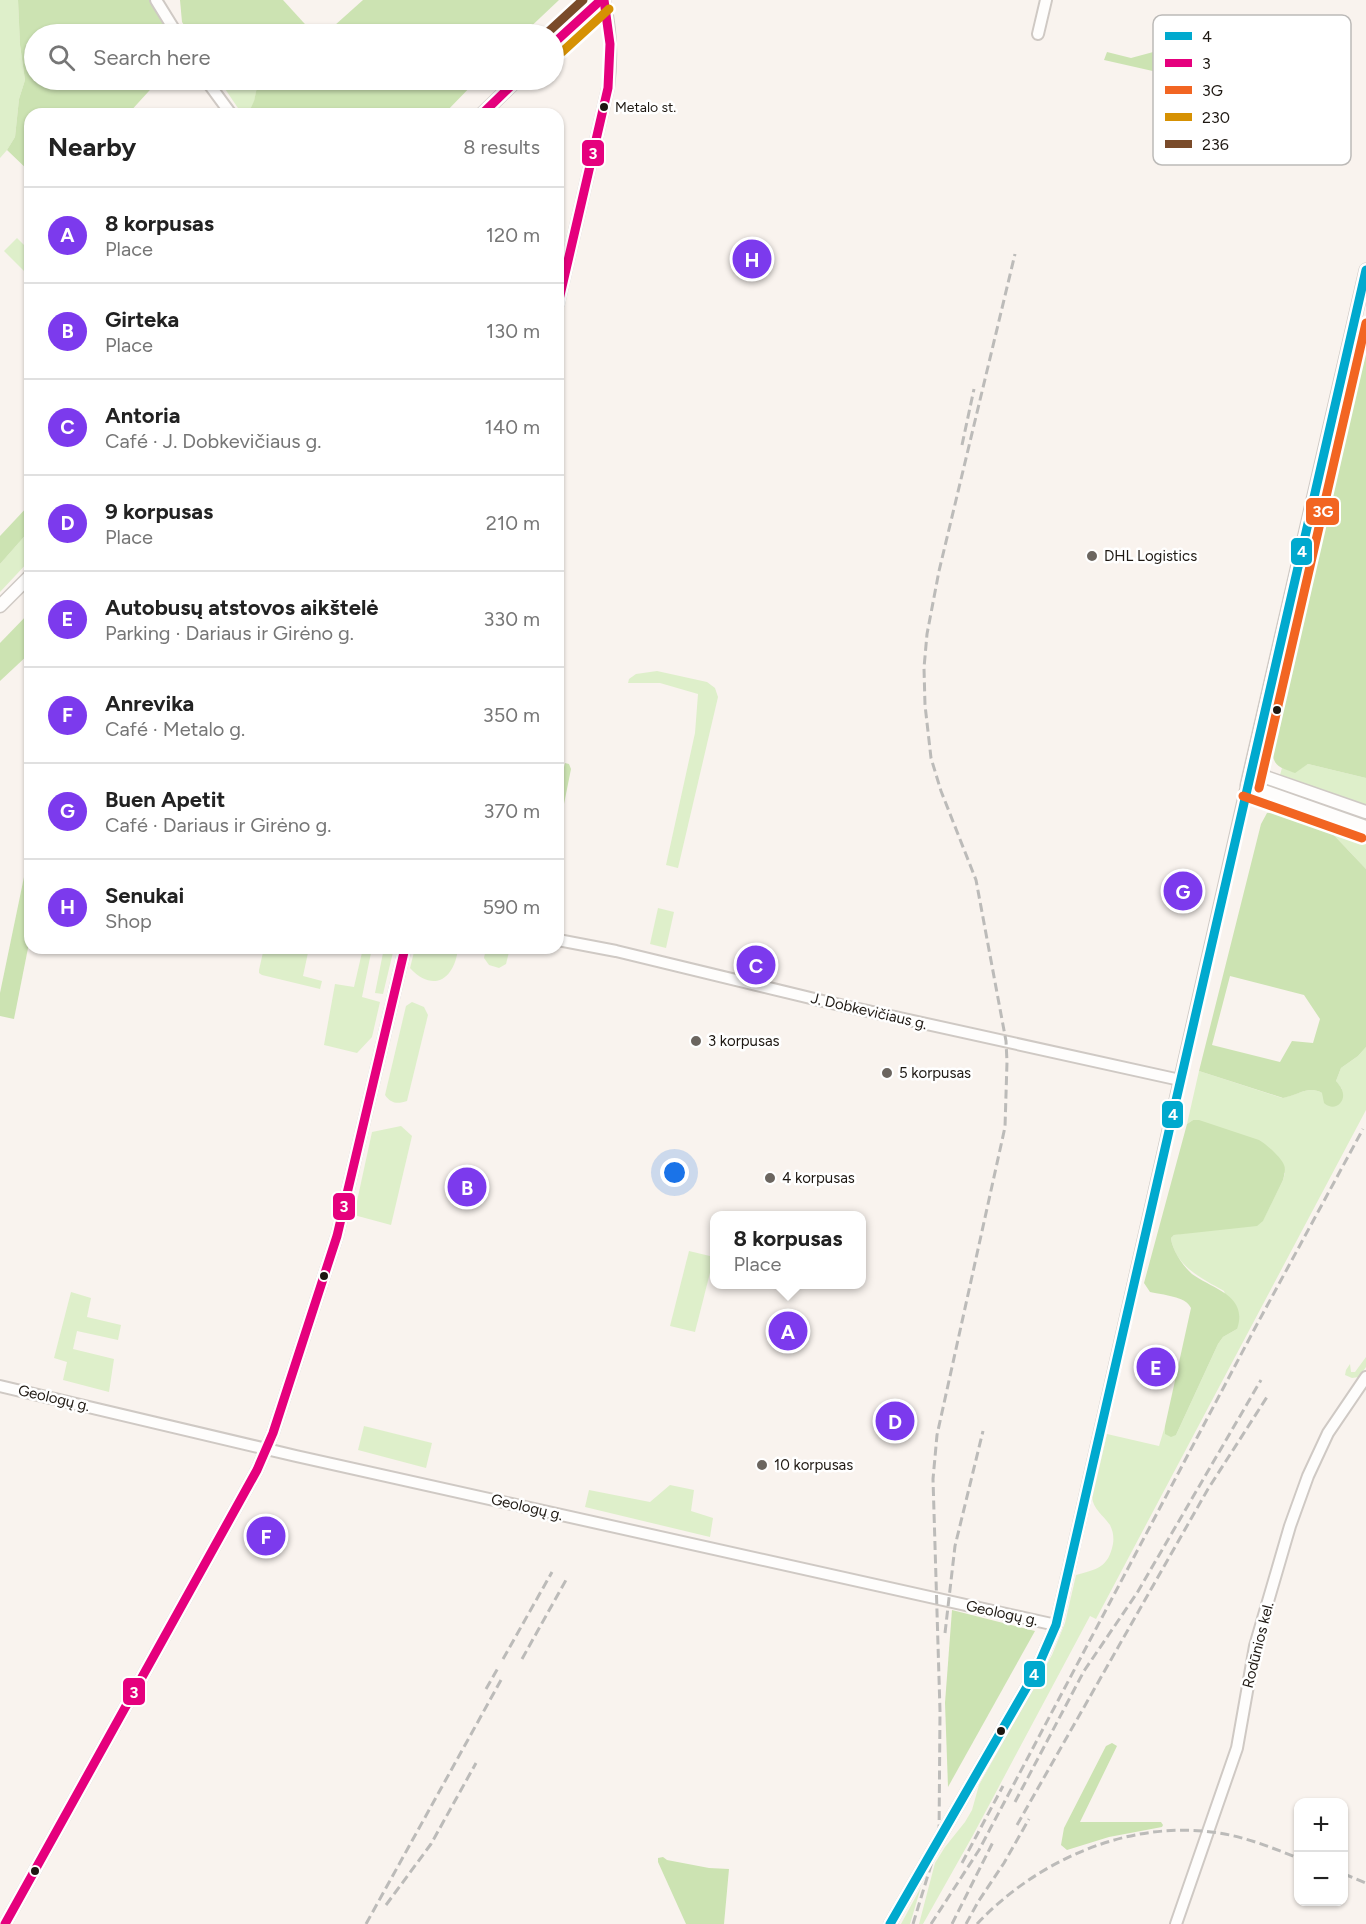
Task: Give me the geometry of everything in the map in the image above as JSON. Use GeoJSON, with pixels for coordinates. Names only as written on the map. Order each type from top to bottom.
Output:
{"type":"FeatureCollection","features":[{"type":"Feature","properties":{"kind":"main road"},"geometry":{"type":"LineString","coordinates":[[564,35],[602,0]]}},
{"type":"Feature","properties":{"kind":"main road"},"geometry":{"type":"LineString","coordinates":[[488,108],[507,90]]}},
{"type":"Feature","properties":{"kind":"main road"},"geometry":{"type":"LineString","coordinates":[[1366,270],[1247,785],[1366,827]]}},
{"type":"Feature","properties":{"kind":"main road"},"geometry":{"type":"LineString","coordinates":[[0,606],[24,582]]}},
{"type":"Feature","properties":{"kind":"main road"},"geometry":{"type":"LineString","coordinates":[[1251,772],[1366,812]]}},
{"type":"Feature","properties":{"kind":"street"},"geometry":{"type":"LineString","coordinates":[[156,0],[171,24]]}},
{"type":"Feature","properties":{"kind":"street"},"geometry":{"type":"LineString","coordinates":[[564,278],[608,88],[611,66],[610,31],[602,0]]}},
{"type":"Feature","properties":{"kind":"street"},"geometry":{"type":"LineString","coordinates":[[1038,34],[1046,0]]}},
{"type":"Feature","properties":{"kind":"street"},"geometry":{"type":"LineString","coordinates":[[213,90],[227,108]]}},
{"type":"Feature","properties":{"kind":"street"},"geometry":{"type":"LineString","coordinates":[[890,1924],[1036,1671],[1056,1625],[1247,785]]}},
{"type":"Feature","properties":{"kind":"street","name":"J. Dobkevičiaus g."},"geometry":{"type":"LineString","coordinates":[[564,941],[1180,1080]]}},
{"type":"Feature","properties":{"kind":"street"},"geometry":{"type":"LineString","coordinates":[[4,1924],[256,1470],[273,1433],[337,1236],[404,954]]}},
{"type":"Feature","properties":{"kind":"street","name":"Rodūnios kel."},"geometry":{"type":"LineString","coordinates":[[1176,1924],[1237,1748],[1255,1646],[1290,1526],[1308,1476],[1328,1433],[1366,1377]]}},
{"type":"Feature","properties":{"kind":"street","name":"Geologų g."},"geometry":{"type":"LineString","coordinates":[[0,1386],[1056,1625]]}},
{"type":"Feature","properties":{"kind":"green space"},"geometry":{"type":"Polygon","coordinates":[[[0,0],[18,0],[24,83],[19,99],[15,137],[0,158],[0,0]]]}},
{"type":"Feature","properties":{"kind":"green space"},"geometry":{"type":"Polygon","coordinates":[[[18,0],[150,0],[166,24],[24,24],[24,73],[18,0]]]}},
{"type":"Feature","properties":{"kind":"green space"},"geometry":{"type":"Polygon","coordinates":[[[180,0],[283,0],[305,24],[183,24],[180,0]]]}},
{"type":"Feature","properties":{"kind":"green space"},"geometry":{"type":"Polygon","coordinates":[[[363,0],[559,0],[534,24],[336,24],[363,0]]]}},
{"type":"Feature","properties":{"kind":"green space"},"geometry":{"type":"Polygon","coordinates":[[[1107,52],[1131,58],[1153,52],[1153,71],[1104,60],[1107,52]]]}},
{"type":"Feature","properties":{"kind":"green space"},"geometry":{"type":"Polygon","coordinates":[[[24,83],[24,90],[150,90],[133,108],[24,108],[24,166],[7,150],[15,137],[19,99],[24,83]]]}},
{"type":"Feature","properties":{"kind":"green space"},"geometry":{"type":"Polygon","coordinates":[[[226,90],[256,90],[251,108],[238,108],[226,90]]]}},
{"type":"Feature","properties":{"kind":"green space"},"geometry":{"type":"Polygon","coordinates":[[[256,90],[467,90],[450,108],[251,108],[256,90]]]}},
{"type":"Feature","properties":{"kind":"green space"},"geometry":{"type":"Polygon","coordinates":[[[17,238],[24,245],[24,271],[4,251],[17,238]]]}},
{"type":"Feature","properties":{"kind":"green space"},"geometry":{"type":"Polygon","coordinates":[[[1366,332],[1366,778],[1308,764],[1295,773],[1278,766],[1273,756],[1366,332]]]}},
{"type":"Feature","properties":{"kind":"green space"},"geometry":{"type":"Polygon","coordinates":[[[24,510],[24,537],[0,564],[0,536],[24,510]]]}},
{"type":"Feature","properties":{"kind":"green space"},"geometry":{"type":"Polygon","coordinates":[[[24,537],[24,566],[0,592],[0,564],[24,537]]]}},
{"type":"Feature","properties":{"kind":"green space"},"geometry":{"type":"Polygon","coordinates":[[[24,618],[24,659],[0,681],[0,643],[24,618]]]}},
{"type":"Feature","properties":{"kind":"green space"},"geometry":{"type":"Polygon","coordinates":[[[657,671],[707,682],[715,688],[718,697],[678,868],[666,865],[695,733],[698,694],[660,683],[628,683],[629,679],[636,674],[657,671]]]}},
{"type":"Feature","properties":{"kind":"green space"},"geometry":{"type":"Polygon","coordinates":[[[565,763],[569,764],[571,769],[564,804],[565,763]]]}},
{"type":"Feature","properties":{"kind":"green space"},"geometry":{"type":"Polygon","coordinates":[[[1308,764],[1366,778],[1366,805],[1280,775],[1282,768],[1295,772],[1308,764]]]}},
{"type":"Feature","properties":{"kind":"green space"},"geometry":{"type":"Polygon","coordinates":[[[1276,786],[1366,818],[1366,821],[1275,790],[1276,786]]]}},
{"type":"Feature","properties":{"kind":"green space"},"geometry":{"type":"Polygon","coordinates":[[[1278,812],[1329,830],[1366,869],[1366,1047],[1341,1068],[1336,1081],[1342,1089],[1343,1098],[1339,1104],[1332,1107],[1324,1103],[1322,1093],[1317,1091],[1307,1091],[1283,1098],[1199,1071],[1261,824],[1267,813],[1278,812]],[[1230,976],[1212,1045],[1280,1062],[1292,1041],[1313,1043],[1320,1019],[1304,995],[1230,976]]]}},
{"type":"Feature","properties":{"kind":"green space"},"geometry":{"type":"Polygon","coordinates":[[[1329,830],[1366,842],[1366,869],[1329,830]]]}},
{"type":"Feature","properties":{"kind":"green space"},"geometry":{"type":"Polygon","coordinates":[[[24,877],[24,954],[27,954],[14,1019],[0,1016],[0,993],[24,877]]]}},
{"type":"Feature","properties":{"kind":"green space"},"geometry":{"type":"Polygon","coordinates":[[[658,908],[674,912],[666,948],[650,944],[658,908]]]}},
{"type":"Feature","properties":{"kind":"green space"},"geometry":{"type":"Polygon","coordinates":[[[263,954],[308,954],[303,976],[322,981],[320,989],[262,975],[259,970],[263,954]]]}},
{"type":"Feature","properties":{"kind":"green space"},"geometry":{"type":"Polygon","coordinates":[[[362,954],[371,954],[362,997],[380,1002],[372,1037],[357,1053],[324,1045],[335,984],[354,987],[362,954]]]}},
{"type":"Feature","properties":{"kind":"green space"},"geometry":{"type":"Polygon","coordinates":[[[383,954],[393,954],[383,994],[375,993],[383,954]]]}},
{"type":"Feature","properties":{"kind":"green space"},"geometry":{"type":"Polygon","coordinates":[[[414,954],[457,954],[453,967],[442,979],[427,980],[410,968],[414,954]]]}},
{"type":"Feature","properties":{"kind":"green space"},"geometry":{"type":"Polygon","coordinates":[[[485,954],[508,954],[506,964],[499,968],[489,965],[484,958],[485,954]]]}},
{"type":"Feature","properties":{"kind":"green space"},"geometry":{"type":"Polygon","coordinates":[[[412,1002],[424,1007],[428,1015],[407,1101],[401,1103],[390,1100],[385,1095],[406,1006],[412,1002]]]}},
{"type":"Feature","properties":{"kind":"green space"},"geometry":{"type":"Polygon","coordinates":[[[1366,1047],[1366,1110],[1096,1619],[1090,1616],[972,1837],[923,1924],[919,1924],[935,1863],[972,1810],[979,1785],[1052,1655],[1065,1623],[1076,1575],[1105,1563],[1111,1552],[1112,1530],[1096,1508],[1092,1497],[1107,1434],[1159,1446],[1165,1426],[1165,1434],[1176,1435],[1218,1344],[1223,1337],[1237,1329],[1224,1291],[1183,1264],[1173,1248],[1171,1238],[1174,1235],[1263,1220],[1285,1173],[1193,1120],[1187,1124],[1199,1071],[1282,1098],[1312,1090],[1322,1093],[1342,1089],[1336,1081],[1341,1068],[1366,1047]]]}},
{"type":"Feature","properties":{"kind":"green space"},"geometry":{"type":"Polygon","coordinates":[[[1193,1120],[1259,1140],[1280,1158],[1285,1170],[1283,1180],[1263,1221],[1257,1226],[1174,1235],[1171,1238],[1176,1253],[1185,1267],[1192,1274],[1226,1294],[1238,1308],[1239,1317],[1237,1329],[1223,1337],[1218,1344],[1176,1435],[1171,1437],[1165,1434],[1165,1426],[1191,1308],[1179,1298],[1150,1292],[1144,1283],[1187,1124],[1193,1120]]]}},
{"type":"Feature","properties":{"kind":"green space"},"geometry":{"type":"Polygon","coordinates":[[[401,1126],[412,1136],[391,1225],[354,1215],[372,1132],[401,1126]]]}},
{"type":"Feature","properties":{"kind":"green space"},"geometry":{"type":"Polygon","coordinates":[[[689,1251],[710,1256],[710,1273],[695,1332],[670,1326],[689,1251]]]}},
{"type":"Feature","properties":{"kind":"green space"},"geometry":{"type":"Polygon","coordinates":[[[71,1292],[91,1298],[87,1317],[121,1325],[118,1340],[77,1331],[73,1349],[114,1359],[109,1392],[63,1380],[67,1362],[54,1358],[71,1292]]]}},
{"type":"Feature","properties":{"kind":"green space"},"geometry":{"type":"Polygon","coordinates":[[[1366,1357],[1366,1367],[1359,1377],[1352,1378],[1345,1375],[1350,1364],[1351,1372],[1355,1372],[1366,1357]]]}},
{"type":"Feature","properties":{"kind":"green space"},"geometry":{"type":"Polygon","coordinates":[[[364,1426],[432,1443],[426,1468],[358,1450],[364,1426]]]}},
{"type":"Feature","properties":{"kind":"green space"},"geometry":{"type":"Polygon","coordinates":[[[670,1485],[694,1490],[691,1511],[713,1518],[710,1537],[585,1507],[589,1490],[650,1502],[670,1485]]]}},
{"type":"Feature","properties":{"kind":"green space"},"geometry":{"type":"Polygon","coordinates":[[[952,1610],[1035,1631],[948,1787],[945,1703],[952,1610]]]}},
{"type":"Feature","properties":{"kind":"green space"},"geometry":{"type":"Polygon","coordinates":[[[1112,1743],[1117,1746],[1080,1822],[1161,1822],[1163,1825],[1109,1837],[1067,1850],[1061,1845],[1064,1828],[1106,1746],[1112,1743]]]}},
{"type":"Feature","properties":{"kind":"green space"},"geometry":{"type":"Polygon","coordinates":[[[663,1857],[667,1860],[709,1868],[729,1869],[724,1924],[686,1924],[658,1862],[658,1858],[663,1857]]]}},
{"type":"Feature","properties":{"kind":"green space"},"geometry":{"type":"Polygon","coordinates":[[[921,1887],[910,1924],[901,1924],[921,1887]]]}},
{"type":"Feature","properties":{"kind":"railway"},"geometry":{"type":"LineString","coordinates":[[913,1924],[939,1839],[940,1711],[933,1479],[937,1435],[1005,1127],[1007,1062],[1006,1041],[976,880],[941,791],[931,758],[925,705],[924,668],[927,634],[939,571],[1015,254]]}},
{"type":"Feature","properties":{"kind":"railway"},"geometry":{"type":"LineString","coordinates":[[962,445],[974,389]]}},
{"type":"Feature","properties":{"kind":"railway"},"geometry":{"type":"LineString","coordinates":[[931,1924],[979,1850],[1363,1129]]}},
{"type":"Feature","properties":{"kind":"railway"},"geometry":{"type":"LineString","coordinates":[[1015,1802],[1084,1671],[1137,1593],[1261,1380]]}},
{"type":"Feature","properties":{"kind":"railway"},"geometry":{"type":"LineString","coordinates":[[1017,1825],[1208,1489],[1267,1397]]}},
{"type":"Feature","properties":{"kind":"railway"},"geometry":{"type":"LineString","coordinates":[[945,1633],[955,1546],[983,1431]]}},
{"type":"Feature","properties":{"kind":"railway"},"geometry":{"type":"LineString","coordinates":[[503,1659],[552,1572]]}},
{"type":"Feature","properties":{"kind":"railway"},"geometry":{"type":"LineString","coordinates":[[522,1659],[566,1580]]}},
{"type":"Feature","properties":{"kind":"railway"},"geometry":{"type":"LineString","coordinates":[[486,1689],[498,1668]]}},
{"type":"Feature","properties":{"kind":"railway"},"geometry":{"type":"LineString","coordinates":[[366,1924],[501,1680]]}},
{"type":"Feature","properties":{"kind":"railway"},"geometry":{"type":"LineString","coordinates":[[386,1905],[431,1844],[476,1763]]}},
{"type":"Feature","properties":{"kind":"railway"},"geometry":{"type":"LineString","coordinates":[[962,1863],[1003,1786]]}},
{"type":"Feature","properties":{"kind":"railway"},"geometry":{"type":"LineString","coordinates":[[966,1924],[1029,1819]]}},
{"type":"Feature","properties":{"kind":"railway"},"geometry":{"type":"LineString","coordinates":[[977,1924],[1026,1882],[1054,1865],[1114,1840],[1146,1833],[1179,1830],[1211,1832],[1255,1842],[1294,1857]]}},
{"type":"Feature","properties":{"kind":"railway"},"geometry":{"type":"LineString","coordinates":[[952,1924],[993,1842]]}},
{"type":"Feature","properties":{"kind":"railway"},"geometry":{"type":"LineString","coordinates":[[1348,1876],[1366,1883]]}},
{"type":"Feature","properties":{"kind":"transit line","name":"236"},"geometry":{"type":"LineString","coordinates":[[557,24],[583,0]]}},
{"type":"Feature","properties":{"kind":"transit line","name":"3"},"geometry":{"type":"LineString","coordinates":[[564,34],[601,0]]}},
{"type":"Feature","properties":{"kind":"transit line","name":"3"},"geometry":{"type":"LineString","coordinates":[[564,278],[608,88],[610,44],[604,0]]}},
{"type":"Feature","properties":{"kind":"transit line","name":"230"},"geometry":{"type":"LineString","coordinates":[[564,50],[609,9]]}},
{"type":"Feature","properties":{"kind":"transit line","name":"3"},"geometry":{"type":"LineString","coordinates":[[488,108],[507,90]]}},
{"type":"Feature","properties":{"kind":"transit line","name":"4"},"geometry":{"type":"LineString","coordinates":[[890,1924],[1036,1671],[1056,1625],[1366,270]]}},
{"type":"Feature","properties":{"kind":"transit line","name":"3G"},"geometry":{"type":"LineString","coordinates":[[1259,788],[1366,323]]}},
{"type":"Feature","properties":{"kind":"transit line","name":"3G"},"geometry":{"type":"LineString","coordinates":[[1243,796],[1362,838]]}},
{"type":"Feature","properties":{"kind":"transit line","name":"3"},"geometry":{"type":"LineString","coordinates":[[5,1924],[257,1470],[273,1433],[337,1236],[404,954]]}},
{"type":"Feature","properties":{"kind":"place","name":"Metalo st."},"geometry":{"type":"Point","coordinates":[604,107]}},
{"type":"Feature","properties":{"kind":"place","name":"Senukai"},"geometry":{"type":"Point","coordinates":[752,259]}},
{"type":"Feature","properties":{"kind":"place","name":"DHL Logistics"},"geometry":{"type":"Point","coordinates":[1092,556]}},
{"type":"Feature","properties":{"kind":"place","name":"Buen Apetit"},"geometry":{"type":"Point","coordinates":[1183,891]}},
{"type":"Feature","properties":{"kind":"place","name":"Antoria"},"geometry":{"type":"Point","coordinates":[756,965]}},
{"type":"Feature","properties":{"kind":"place","name":"3 korpusas"},"geometry":{"type":"Point","coordinates":[696,1041]}},
{"type":"Feature","properties":{"kind":"place","name":"5 korpusas"},"geometry":{"type":"Point","coordinates":[887,1073]}},
{"type":"Feature","properties":{"kind":"place","name":"4 korpusas"},"geometry":{"type":"Point","coordinates":[770,1178]}},
{"type":"Feature","properties":{"kind":"place","name":"Girteka"},"geometry":{"type":"Point","coordinates":[467,1187]}},
{"type":"Feature","properties":{"kind":"place","name":"8 korpusas"},"geometry":{"type":"Point","coordinates":[788,1331]}},
{"type":"Feature","properties":{"kind":"place","name":"Autobusų atstovos aikštelė"},"geometry":{"type":"Point","coordinates":[1156,1367]}},
{"type":"Feature","properties":{"kind":"place","name":"9 korpusas"},"geometry":{"type":"Point","coordinates":[895,1421]}},
{"type":"Feature","properties":{"kind":"place","name":"10 korpusas"},"geometry":{"type":"Point","coordinates":[762,1465]}},
{"type":"Feature","properties":{"kind":"place","name":"Anrevika"},"geometry":{"type":"Point","coordinates":[266,1536]}}]}
